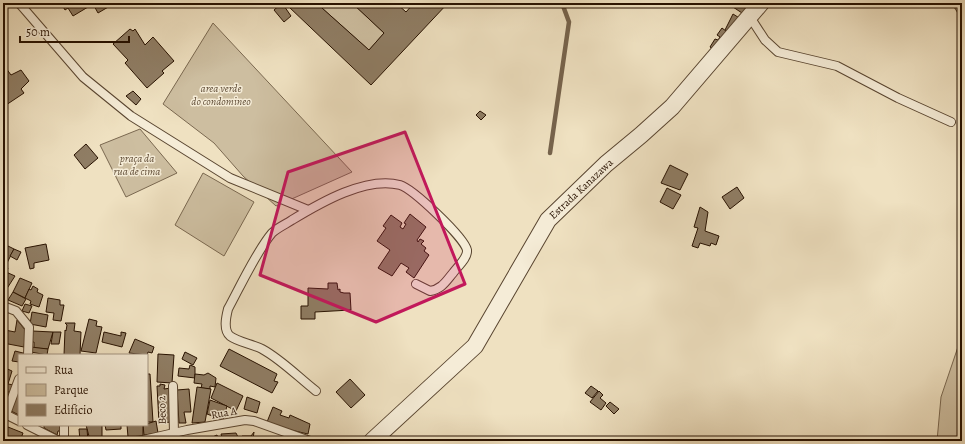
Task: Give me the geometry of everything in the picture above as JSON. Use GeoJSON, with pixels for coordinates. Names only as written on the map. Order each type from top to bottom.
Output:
{"type":"FeatureCollection","features":[{"type":"Feature","properties":{"kind":"street","name":"Estrada Kanazawa"},"geometry":{"type":"LineString","coordinates":[[372,441],[475,346],[548,220],[606,164],[642,135],[672,107],[761,3]]}},
{"type":"Feature","properties":{"kind":"lane"},"geometry":{"type":"LineString","coordinates":[[19,3],[83,77],[131,116],[230,178],[308,210]]}},
{"type":"Feature","properties":{"kind":"lane"},"geometry":{"type":"LineString","coordinates":[[956,3],[962,11]]}},
{"type":"Feature","properties":{"kind":"lane"},"geometry":{"type":"LineString","coordinates":[[750,17],[765,40],[778,52],[837,66],[898,98],[951,122]]}},
{"type":"Feature","properties":{"kind":"lane"},"geometry":{"type":"LineString","coordinates":[[316,391],[266,352],[230,336],[226,330],[225,318],[228,309],[273,232],[308,210],[351,189],[381,184],[399,185],[414,192],[459,238],[467,251],[465,257],[442,286],[430,290],[416,284]]}},
{"type":"Feature","properties":{"kind":"lane"},"geometry":{"type":"LineString","coordinates":[[3,306],[16,311],[30,327],[28,354]]}},
{"type":"Feature","properties":{"kind":"lane"},"geometry":{"type":"LineString","coordinates":[[18,381],[4,414],[18,421]]}},
{"type":"Feature","properties":{"kind":"lane","name":"Beco 2"},"geometry":{"type":"LineString","coordinates":[[173,386],[174,434]]}},
{"type":"Feature","properties":{"kind":"lane","name":"Rua A"},"geometry":{"type":"LineString","coordinates":[[139,441],[187,430],[245,420],[254,421],[310,441]]}},
{"type":"Feature","properties":{"kind":"lane"},"geometry":{"type":"LineString","coordinates":[[29,426],[59,441]]}},
{"type":"Feature","properties":{"kind":"lane"},"geometry":{"type":"LineString","coordinates":[[64,426],[64,441]]}},
{"type":"Feature","properties":{"kind":"highlighted area"},"geometry":{"type":"Polygon","coordinates":[[[405,132],[465,284],[376,322],[260,275],[288,172],[405,132]]]}},
{"type":"Feature","properties":{"kind":"green space"},"geometry":{"type":"Polygon","coordinates":[[[327,3],[352,3],[384,33],[369,50],[322,8],[327,3]]]}},
{"type":"Feature","properties":{"kind":"green space","name":"area verde do condomineo"},"geometry":{"type":"Polygon","coordinates":[[[213,23],[352,172],[276,206],[243,176],[214,143],[163,104],[213,23]]]}},
{"type":"Feature","properties":{"kind":"green space","name":"praça da rua de cima"},"geometry":{"type":"Polygon","coordinates":[[[140,129],[177,173],[126,197],[100,145],[140,129]]]}},
{"type":"Feature","properties":{"kind":"green space"},"geometry":{"type":"Polygon","coordinates":[[[203,173],[254,202],[224,256],[175,225],[203,173]]]}},
{"type":"Feature","properties":{"kind":"green space"},"geometry":{"type":"Polygon","coordinates":[[[962,335],[962,441],[937,441],[941,397],[962,335]]]}},
{"type":"Feature","properties":{"kind":"building"},"geometry":{"type":"Polygon","coordinates":[[[61,3],[115,3],[98,13],[93,4],[73,16],[68,8],[65,10],[61,3]]]}},
{"type":"Feature","properties":{"kind":"building"},"geometry":{"type":"Polygon","coordinates":[[[282,3],[291,16],[284,22],[274,10],[282,3]]]}},
{"type":"Feature","properties":{"kind":"building"},"geometry":{"type":"Polygon","coordinates":[[[293,3],[327,3],[322,8],[369,50],[384,33],[352,3],[396,3],[406,12],[414,3],[448,3],[371,85],[289,7],[293,3]]]}},
{"type":"Feature","properties":{"kind":"building"},"geometry":{"type":"Polygon","coordinates":[[[735,3],[751,3],[745,15],[733,7],[735,3]]]}},
{"type":"Feature","properties":{"kind":"building"},"geometry":{"type":"Polygon","coordinates":[[[733,14],[741,19],[731,35],[725,30],[733,14]]]}},
{"type":"Feature","properties":{"kind":"building"},"geometry":{"type":"Polygon","coordinates":[[[722,28],[731,35],[717,52],[710,47],[715,39],[718,40],[720,37],[717,35],[722,28]]]}},
{"type":"Feature","properties":{"kind":"building"},"geometry":{"type":"Polygon","coordinates":[[[130,29],[133,31],[135,29],[145,45],[153,37],[174,61],[162,71],[164,73],[147,88],[125,63],[128,60],[113,44],[130,29]]]}},
{"type":"Feature","properties":{"kind":"building"},"geometry":{"type":"Polygon","coordinates":[[[3,64],[11,75],[21,70],[29,81],[21,89],[24,93],[6,105],[3,101],[3,64]]]}},
{"type":"Feature","properties":{"kind":"building"},"geometry":{"type":"Polygon","coordinates":[[[133,91],[141,99],[136,105],[126,96],[133,91]]]}},
{"type":"Feature","properties":{"kind":"building"},"geometry":{"type":"Polygon","coordinates":[[[480,111],[486,115],[481,120],[476,115],[480,111]]]}},
{"type":"Feature","properties":{"kind":"building"},"geometry":{"type":"Polygon","coordinates":[[[86,144],[98,158],[85,169],[74,155],[86,144]]]}},
{"type":"Feature","properties":{"kind":"building"},"geometry":{"type":"Polygon","coordinates":[[[670,165],[688,174],[680,190],[661,183],[670,165]]]}},
{"type":"Feature","properties":{"kind":"building"},"geometry":{"type":"Polygon","coordinates":[[[737,187],[744,198],[730,209],[722,197],[737,187]]]}},
{"type":"Feature","properties":{"kind":"building"},"geometry":{"type":"Polygon","coordinates":[[[667,188],[681,195],[673,209],[660,202],[667,188]]]}},
{"type":"Feature","properties":{"kind":"building"},"geometry":{"type":"Polygon","coordinates":[[[700,207],[708,212],[705,231],[719,236],[716,245],[711,243],[710,246],[700,243],[698,248],[692,246],[698,228],[694,227],[700,207]]]}},
{"type":"Feature","properties":{"kind":"building"},"geometry":{"type":"Polygon","coordinates":[[[410,214],[426,227],[417,240],[418,242],[420,239],[424,241],[421,244],[426,248],[424,251],[429,255],[414,278],[406,272],[409,268],[401,263],[392,276],[378,268],[390,250],[377,241],[386,228],[383,226],[391,215],[402,223],[400,227],[403,229],[406,224],[404,223],[410,214]]]}},
{"type":"Feature","properties":{"kind":"building"},"geometry":{"type":"Polygon","coordinates":[[[4,244],[14,249],[7,263],[3,261],[4,244]]]}},
{"type":"Feature","properties":{"kind":"building"},"geometry":{"type":"Polygon","coordinates":[[[46,244],[49,260],[34,263],[34,268],[30,269],[25,248],[46,244]]]}},
{"type":"Feature","properties":{"kind":"building"},"geometry":{"type":"Polygon","coordinates":[[[14,249],[21,252],[17,260],[10,256],[14,249]]]}},
{"type":"Feature","properties":{"kind":"building"},"geometry":{"type":"Polygon","coordinates":[[[4,266],[8,268],[6,272],[15,276],[6,290],[3,289],[4,266]]]}},
{"type":"Feature","properties":{"kind":"building"},"geometry":{"type":"Polygon","coordinates":[[[20,278],[32,283],[25,298],[13,292],[20,278]]]}},
{"type":"Feature","properties":{"kind":"building"},"geometry":{"type":"Polygon","coordinates":[[[328,283],[337,283],[338,290],[340,289],[340,292],[350,293],[351,310],[315,312],[315,319],[301,319],[301,306],[308,306],[308,288],[328,289],[328,283]]]}},
{"type":"Feature","properties":{"kind":"building"},"geometry":{"type":"Polygon","coordinates":[[[33,286],[38,289],[37,292],[43,295],[39,307],[30,304],[31,301],[25,298],[29,289],[31,290],[33,286]]]}},
{"type":"Feature","properties":{"kind":"building"},"geometry":{"type":"Polygon","coordinates":[[[13,292],[26,299],[22,306],[8,300],[13,292]]]}},
{"type":"Feature","properties":{"kind":"building"},"geometry":{"type":"Polygon","coordinates":[[[48,298],[60,300],[60,305],[64,305],[61,321],[53,320],[54,313],[46,312],[48,298]]]}},
{"type":"Feature","properties":{"kind":"building"},"geometry":{"type":"Polygon","coordinates":[[[25,304],[32,306],[29,313],[22,311],[25,304]]]}},
{"type":"Feature","properties":{"kind":"building"},"geometry":{"type":"Polygon","coordinates":[[[32,312],[48,315],[46,327],[30,324],[32,312]]]}},
{"type":"Feature","properties":{"kind":"building"},"geometry":{"type":"Polygon","coordinates":[[[89,319],[97,321],[96,326],[102,327],[96,353],[81,351],[89,319]]]}},
{"type":"Feature","properties":{"kind":"building"},"geometry":{"type":"Polygon","coordinates":[[[17,320],[26,331],[24,347],[3,343],[5,330],[15,332],[17,320]]]}},
{"type":"Feature","properties":{"kind":"building"},"geometry":{"type":"Polygon","coordinates":[[[65,323],[75,323],[74,331],[81,332],[80,354],[64,354],[65,330],[66,331],[67,325],[65,323]]]}},
{"type":"Feature","properties":{"kind":"building"},"geometry":{"type":"Polygon","coordinates":[[[32,331],[53,332],[48,349],[34,348],[34,342],[31,342],[32,331]]]}},
{"type":"Feature","properties":{"kind":"building"},"geometry":{"type":"Polygon","coordinates":[[[53,332],[61,332],[59,344],[51,344],[53,332]]]}},
{"type":"Feature","properties":{"kind":"building"},"geometry":{"type":"Polygon","coordinates":[[[104,332],[121,336],[121,332],[126,333],[122,347],[102,342],[104,332]]]}},
{"type":"Feature","properties":{"kind":"building"},"geometry":{"type":"Polygon","coordinates":[[[135,339],[154,347],[152,353],[129,353],[135,339]]]}},
{"type":"Feature","properties":{"kind":"building"},"geometry":{"type":"Polygon","coordinates":[[[31,347],[48,349],[47,354],[31,352],[31,347]]]}},
{"type":"Feature","properties":{"kind":"building"},"geometry":{"type":"Polygon","coordinates":[[[229,349],[277,374],[274,381],[278,382],[272,393],[220,366],[229,349]]]}},
{"type":"Feature","properties":{"kind":"building"},"geometry":{"type":"Polygon","coordinates":[[[15,351],[27,353],[18,354],[18,362],[12,361],[15,351]]]}},
{"type":"Feature","properties":{"kind":"building"},"geometry":{"type":"Polygon","coordinates":[[[185,352],[197,358],[193,365],[182,359],[185,352]]]}},
{"type":"Feature","properties":{"kind":"building"},"geometry":{"type":"Polygon","coordinates":[[[158,354],[174,355],[172,383],[157,382],[158,354]]]}},
{"type":"Feature","properties":{"kind":"building"},"geometry":{"type":"Polygon","coordinates":[[[190,365],[195,367],[195,378],[178,376],[179,368],[189,369],[190,365]]]}},
{"type":"Feature","properties":{"kind":"building"},"geometry":{"type":"Polygon","coordinates":[[[3,367],[12,371],[8,384],[14,385],[12,393],[4,391],[3,395],[3,367]]]}},
{"type":"Feature","properties":{"kind":"building"},"geometry":{"type":"Polygon","coordinates":[[[208,373],[216,378],[215,387],[210,386],[210,389],[201,388],[202,384],[194,383],[195,374],[204,375],[208,373]]]}},
{"type":"Feature","properties":{"kind":"building"},"geometry":{"type":"Polygon","coordinates":[[[148,374],[150,374],[153,422],[148,422],[148,374]]]}},
{"type":"Feature","properties":{"kind":"building"},"geometry":{"type":"Polygon","coordinates":[[[350,379],[365,395],[351,408],[336,392],[350,379]]]}},
{"type":"Feature","properties":{"kind":"building"},"geometry":{"type":"Polygon","coordinates":[[[217,383],[243,396],[236,411],[211,398],[217,383]]]}},
{"type":"Feature","properties":{"kind":"building"},"geometry":{"type":"Polygon","coordinates":[[[160,384],[165,385],[164,389],[171,388],[172,422],[159,423],[157,386],[160,386],[160,384]]]}},
{"type":"Feature","properties":{"kind":"building"},"geometry":{"type":"Polygon","coordinates":[[[591,386],[598,391],[592,398],[585,393],[591,386]]]}},
{"type":"Feature","properties":{"kind":"building"},"geometry":{"type":"Polygon","coordinates":[[[197,387],[211,389],[205,422],[192,423],[197,387]]]}},
{"type":"Feature","properties":{"kind":"building"},"geometry":{"type":"Polygon","coordinates":[[[189,389],[191,412],[184,412],[186,423],[179,423],[177,390],[189,389]]]}},
{"type":"Feature","properties":{"kind":"building"},"geometry":{"type":"Polygon","coordinates":[[[599,391],[603,395],[600,398],[606,403],[601,410],[590,402],[599,391]]]}},
{"type":"Feature","properties":{"kind":"building"},"geometry":{"type":"Polygon","coordinates":[[[18,392],[18,414],[11,411],[18,392]]]}},
{"type":"Feature","properties":{"kind":"building"},"geometry":{"type":"Polygon","coordinates":[[[5,393],[12,395],[8,405],[3,403],[5,393]]]}},
{"type":"Feature","properties":{"kind":"building"},"geometry":{"type":"Polygon","coordinates":[[[247,397],[260,402],[257,413],[244,409],[247,397]]]}},
{"type":"Feature","properties":{"kind":"building"},"geometry":{"type":"Polygon","coordinates":[[[210,400],[227,406],[223,420],[207,414],[210,400]]]}},
{"type":"Feature","properties":{"kind":"building"},"geometry":{"type":"Polygon","coordinates":[[[610,402],[619,409],[614,414],[606,406],[610,402]]]}},
{"type":"Feature","properties":{"kind":"building"},"geometry":{"type":"Polygon","coordinates":[[[273,407],[282,411],[280,415],[289,418],[290,415],[310,424],[308,434],[282,428],[267,422],[273,407]]]}},
{"type":"Feature","properties":{"kind":"building"},"geometry":{"type":"Polygon","coordinates":[[[156,421],[158,433],[144,435],[143,426],[148,426],[148,423],[156,421]]]}},
{"type":"Feature","properties":{"kind":"building"},"geometry":{"type":"Polygon","coordinates":[[[44,426],[61,426],[57,435],[44,428],[44,426]]]}},
{"type":"Feature","properties":{"kind":"building"},"geometry":{"type":"Polygon","coordinates":[[[86,426],[102,426],[102,439],[90,440],[86,426]]]}},
{"type":"Feature","properties":{"kind":"building"},"geometry":{"type":"Polygon","coordinates":[[[105,426],[121,426],[121,429],[106,430],[105,426]]]}},
{"type":"Feature","properties":{"kind":"building"},"geometry":{"type":"Polygon","coordinates":[[[127,426],[143,426],[143,436],[128,437],[127,426]]]}},
{"type":"Feature","properties":{"kind":"building"},"geometry":{"type":"Polygon","coordinates":[[[8,427],[23,433],[20,441],[3,441],[8,427]]]}},
{"type":"Feature","properties":{"kind":"building"},"geometry":{"type":"Polygon","coordinates":[[[79,429],[87,429],[88,441],[80,441],[79,429]]]}},
{"type":"Feature","properties":{"kind":"building"},"geometry":{"type":"Polygon","coordinates":[[[254,432],[253,439],[257,439],[257,441],[242,441],[242,436],[251,436],[254,432]]]}},
{"type":"Feature","properties":{"kind":"building"},"geometry":{"type":"Polygon","coordinates":[[[236,433],[240,441],[223,441],[221,434],[236,433]]]}},
{"type":"Feature","properties":{"kind":"building"},"geometry":{"type":"Polygon","coordinates":[[[217,435],[219,441],[209,441],[208,439],[217,435]]]}},
{"type":"Feature","properties":{"kind":"waterway"},"geometry":{"type":"LineString","coordinates":[[550,153],[569,22],[562,3]]}}]}
